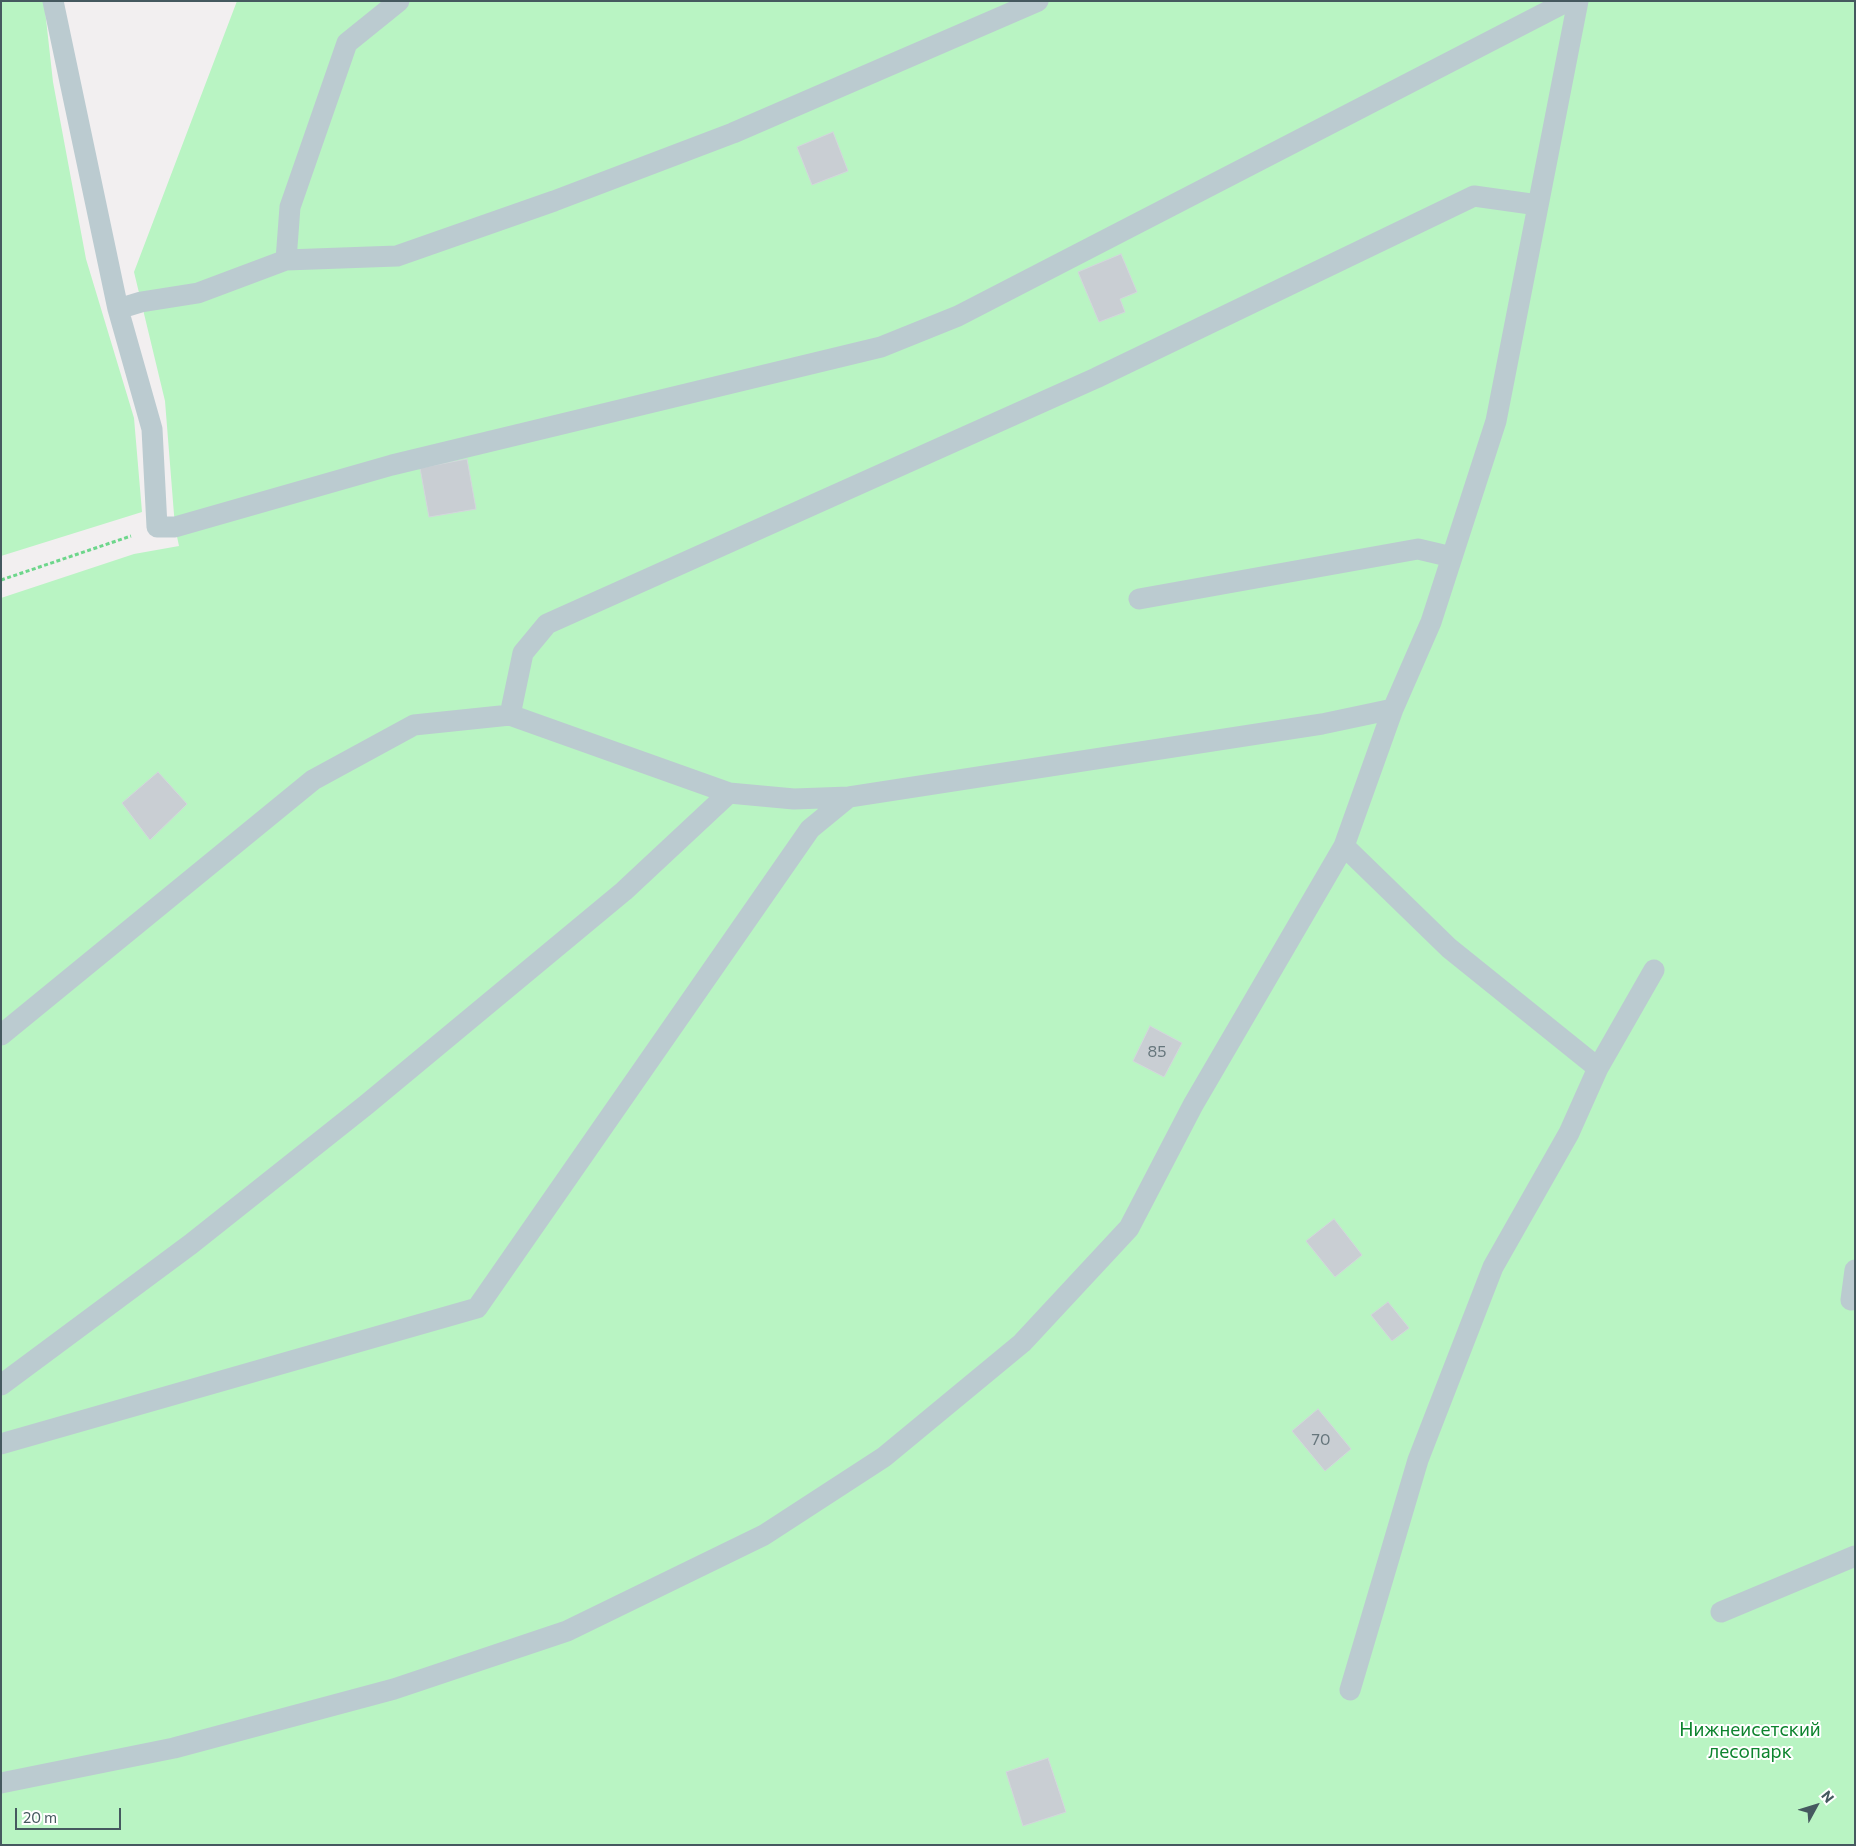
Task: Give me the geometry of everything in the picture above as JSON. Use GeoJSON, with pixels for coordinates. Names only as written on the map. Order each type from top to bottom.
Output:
{"type":"FeatureCollection","features":[{"type":"Feature","properties":{"kind":"lane"},"geometry":{"type":"LineString","coordinates":[[54,1],[118,309],[152,429],[157,527],[175,527],[392,465],[881,347],[958,316],[1568,1]]}},
{"type":"Feature","properties":{"kind":"lane"},"geometry":{"type":"LineString","coordinates":[[286,260],[290,207],[347,43],[399,1]]}},
{"type":"Feature","properties":{"kind":"lane"},"geometry":{"type":"LineString","coordinates":[[118,309],[141,302],[198,293],[286,260],[397,256],[554,201],[733,133],[1038,1]]}},
{"type":"Feature","properties":{"kind":"lane"},"geometry":{"type":"LineString","coordinates":[[1,1783],[174,1748],[394,1689],[567,1631],[764,1534],[884,1457],[1022,1344],[1128,1228],[1193,1105],[1344,846],[1393,709],[1431,622],[1496,421],[1578,1]]}},
{"type":"Feature","properties":{"kind":"lane"},"geometry":{"type":"LineString","coordinates":[[510,715],[523,653],[547,624],[1096,378],[1474,196],[1538,205]]}},
{"type":"Feature","properties":{"kind":"lane"},"geometry":{"type":"LineString","coordinates":[[1139,599],[1418,548],[1452,557]]}},
{"type":"Feature","properties":{"kind":"lane"},"geometry":{"type":"LineString","coordinates":[[1,1035],[313,780],[414,725],[510,715],[729,793],[794,799],[848,797],[1322,724],[1393,709]]}},
{"type":"Feature","properties":{"kind":"lane"},"geometry":{"type":"LineString","coordinates":[[1,1385],[191,1244],[366,1105],[624,891],[729,793]]}},
{"type":"Feature","properties":{"kind":"lane"},"geometry":{"type":"LineString","coordinates":[[1,1444],[477,1308],[810,829],[848,797]]}},
{"type":"Feature","properties":{"kind":"lane"},"geometry":{"type":"LineString","coordinates":[[1344,846],[1449,948],[1598,1068]]}},
{"type":"Feature","properties":{"kind":"lane"},"geometry":{"type":"LineString","coordinates":[[1350,1690],[1418,1460],[1493,1267],[1569,1133],[1598,1068],[1654,970]]}},
{"type":"Feature","properties":{"kind":"lane"},"geometry":{"type":"LineString","coordinates":[[1851,1300],[1855,1270]]}},
{"type":"Feature","properties":{"kind":"lane"},"geometry":{"type":"LineString","coordinates":[[1721,1612],[1855,1556]]}},
{"type":"Feature","properties":{"kind":"path"},"geometry":{"type":"LineString","coordinates":[[1,580],[157,527]]}},
{"type":"Feature","properties":{"kind":"green space"},"geometry":{"type":"Polygon","coordinates":[[[1,1],[44,1],[53,82],[86,259],[134,418],[142,512],[1,556],[1,1]]]}},
{"type":"Feature","properties":{"kind":"green space","name":"Нижнеисетский лесопарк"},"geometry":{"type":"Polygon","coordinates":[[[237,1],[1855,1],[1855,1845],[1,1845],[1,598],[134,554],[179,546],[175,527],[165,401],[134,272],[237,1]]]}},
{"type":"Feature","properties":{"kind":"building"},"geometry":{"type":"Polygon","coordinates":[[[833,132],[848,171],[812,185],[797,147],[833,132]]]}},
{"type":"Feature","properties":{"kind":"building"},"geometry":{"type":"Polygon","coordinates":[[[1121,254],[1137,292],[1120,299],[1125,312],[1099,322],[1078,272],[1121,254]]]}},
{"type":"Feature","properties":{"kind":"building"},"geometry":{"type":"Polygon","coordinates":[[[467,459],[476,509],[429,517],[420,468],[467,459]]]}},
{"type":"Feature","properties":{"kind":"building"},"geometry":{"type":"Polygon","coordinates":[[[158,772],[187,804],[150,840],[122,803],[158,772]]]}},
{"type":"Feature","properties":{"kind":"building"},"geometry":{"type":"Polygon","coordinates":[[[1150,1026],[1182,1043],[1164,1077],[1133,1061],[1150,1026]]]}},
{"type":"Feature","properties":{"kind":"building"},"geometry":{"type":"Polygon","coordinates":[[[1334,1219],[1362,1255],[1335,1277],[1306,1241],[1334,1219]]]}},
{"type":"Feature","properties":{"kind":"building"},"geometry":{"type":"Polygon","coordinates":[[[1388,1302],[1409,1328],[1392,1341],[1371,1315],[1388,1302]]]}},
{"type":"Feature","properties":{"kind":"building"},"geometry":{"type":"Polygon","coordinates":[[[1318,1409],[1351,1449],[1325,1471],[1292,1431],[1318,1409]]]}},
{"type":"Feature","properties":{"kind":"building"},"geometry":{"type":"Polygon","coordinates":[[[1048,1758],[1066,1812],[1023,1826],[1006,1772],[1048,1758]]]}}]}
